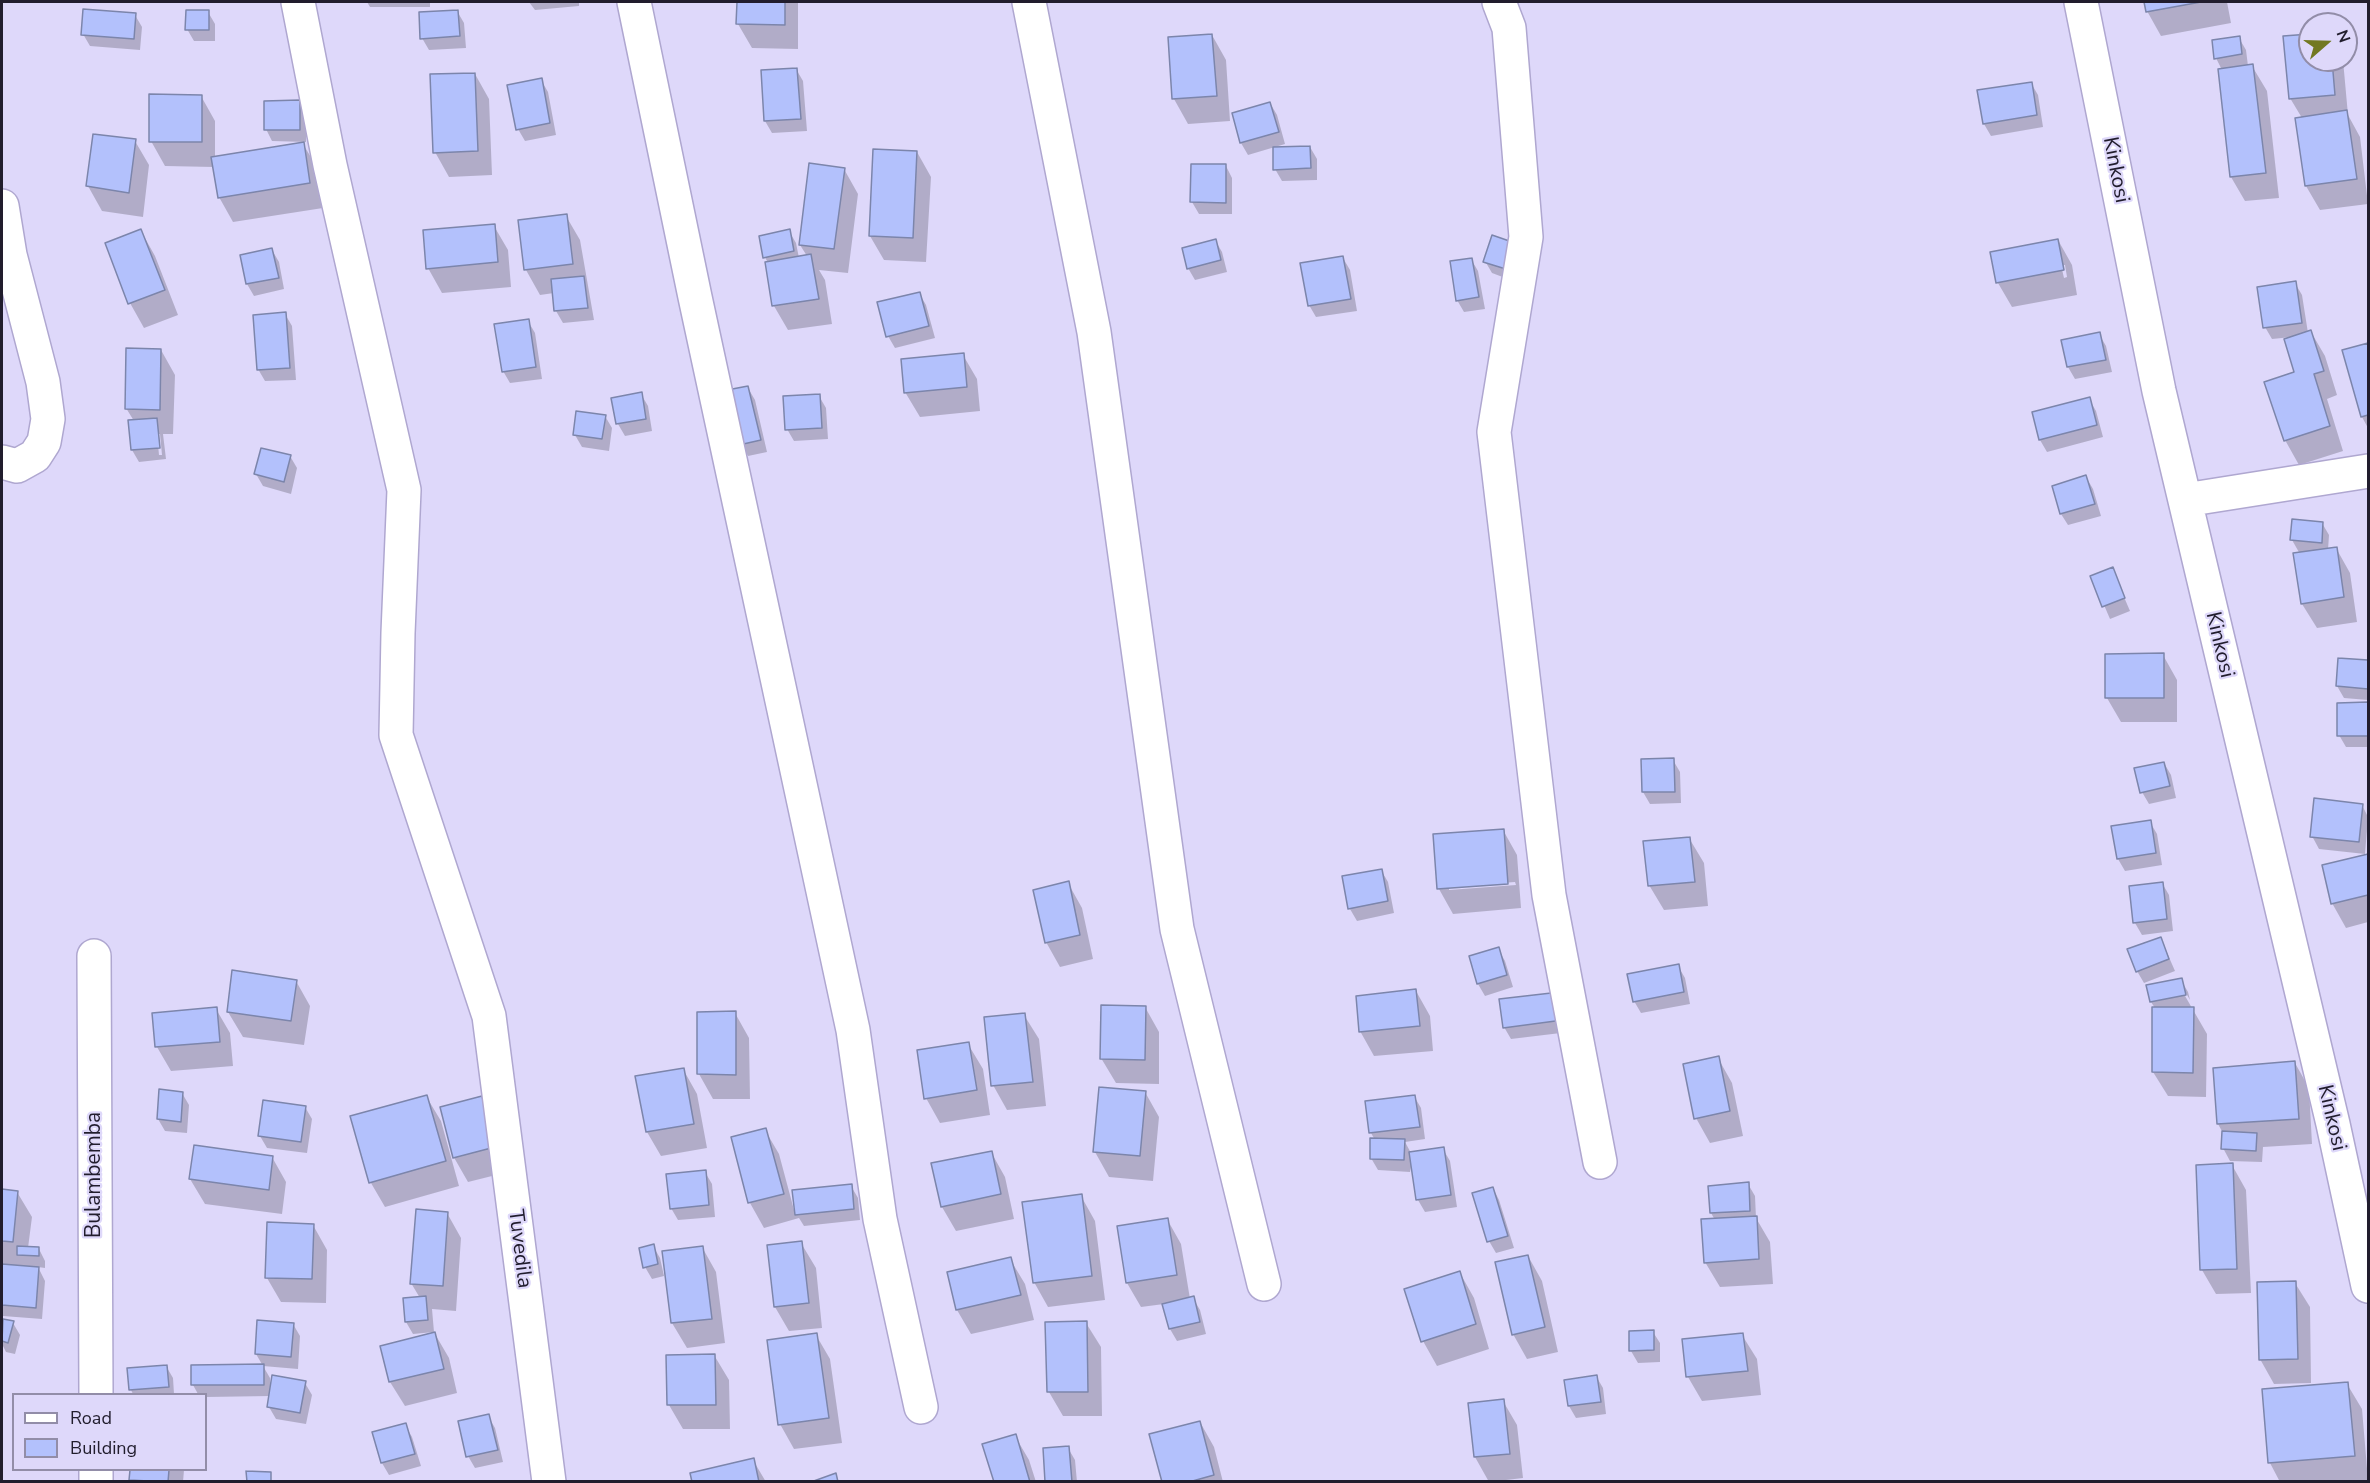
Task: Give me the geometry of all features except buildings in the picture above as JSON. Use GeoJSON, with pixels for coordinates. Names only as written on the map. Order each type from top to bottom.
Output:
{"type":"FeatureCollection","features":[{"type":"Feature","properties":{"kind":"street","name":"Tuvedila"},"geometry":{"type":"LineString","coordinates":[[298,2],[330,165],[404,490],[396,735],[489,1016],[549,1482]]}},
{"type":"Feature","properties":{"kind":"street"},"geometry":{"type":"LineString","coordinates":[[634,2],[695,297],[853,1030],[880,1219],[921,1407]]}},
{"type":"Feature","properties":{"kind":"street"},"geometry":{"type":"LineString","coordinates":[[1029,2],[1094,332],[1177,929],[1264,1284]]}},
{"type":"Feature","properties":{"kind":"street"},"geometry":{"type":"LineString","coordinates":[[1499,2],[1509,28],[1526,237],[1494,432],[1549,895],[1600,1162]]}},
{"type":"Feature","properties":{"kind":"street","name":"Kinkosi"},"geometry":{"type":"LineString","coordinates":[[2080,2],[2159,392],[2333,1124],[2368,1286]]}},
{"type":"Feature","properties":{"kind":"street"},"geometry":{"type":"LineString","coordinates":[[2,206],[10,255],[43,382],[48,419],[44,442],[35,456],[17,466],[2,462]]}},
{"type":"Feature","properties":{"kind":"street"},"geometry":{"type":"LineString","coordinates":[[2185,500],[2368,471]]}},
{"type":"Feature","properties":{"kind":"street","name":"Bulambemba"},"geometry":{"type":"LineString","coordinates":[[94,956],[96,1393]]}}]}
